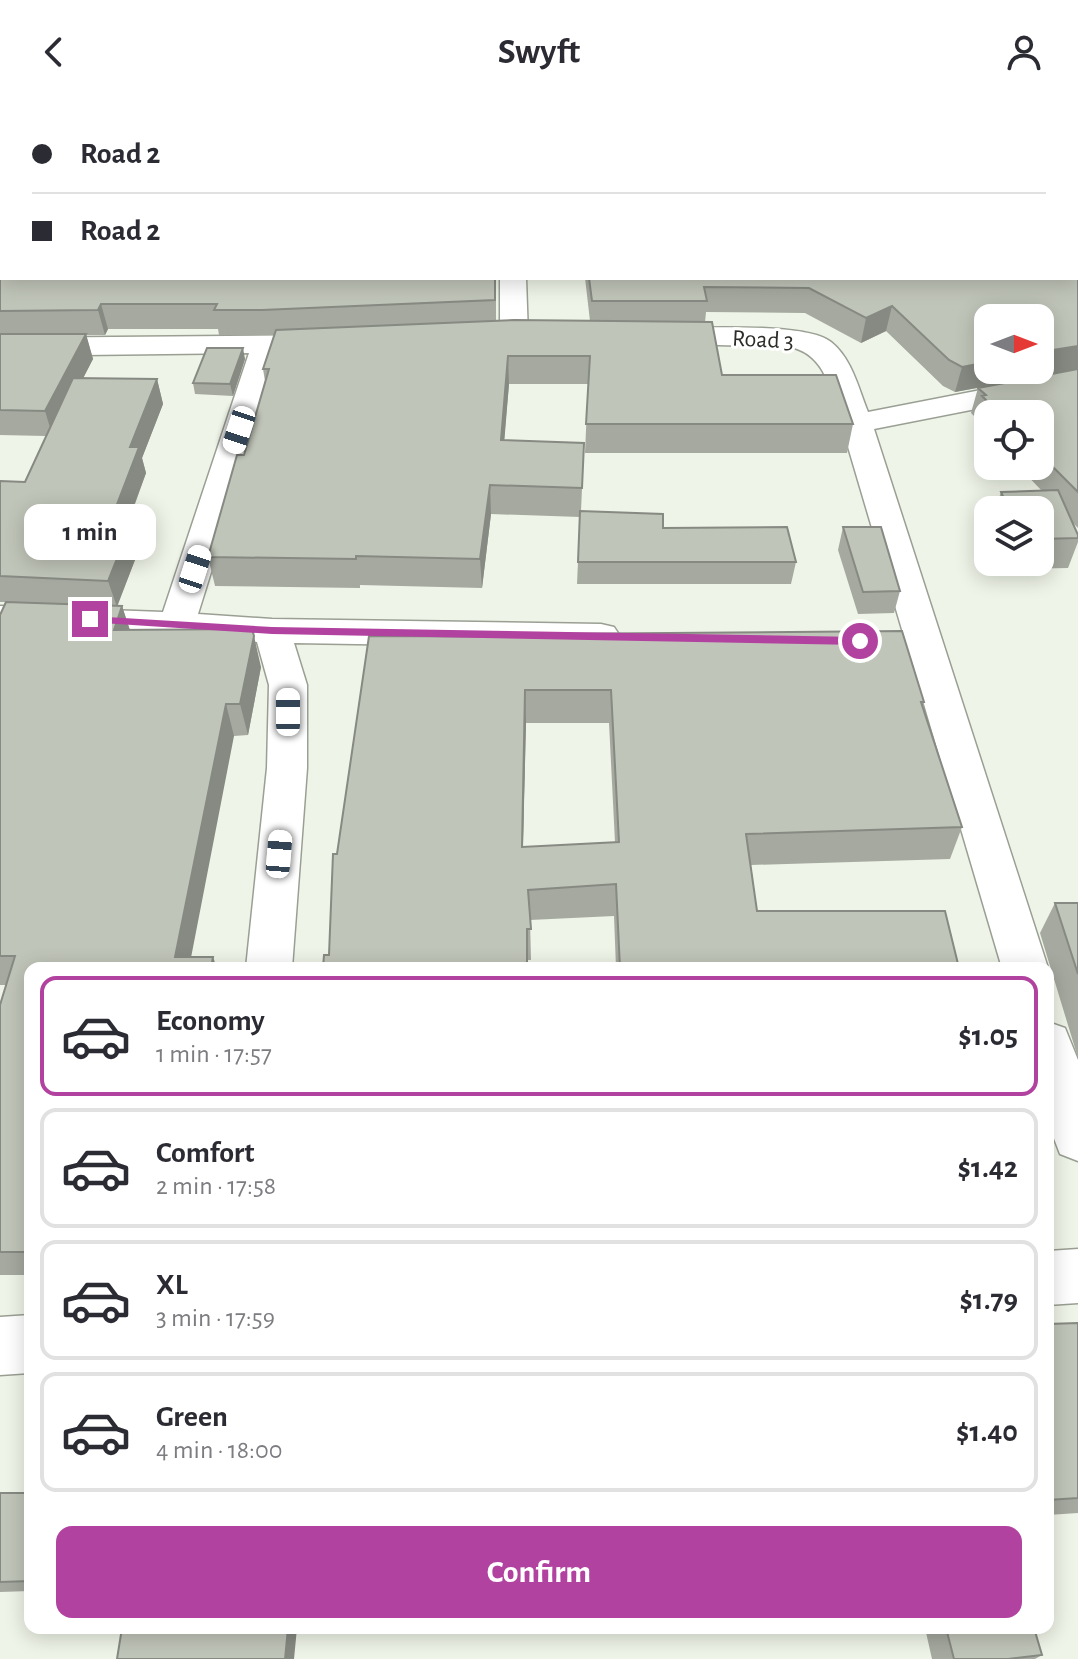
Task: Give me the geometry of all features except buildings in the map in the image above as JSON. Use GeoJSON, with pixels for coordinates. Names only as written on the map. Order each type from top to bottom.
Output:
{"type":"FeatureCollection","features":[{"type":"Feature","properties":{"kind":"street"},"geometry":{"type":"LineString","coordinates":[[513,280],[514,337]]}},
{"type":"Feature","properties":{"kind":"street","name":"Road 3"},"geometry":{"type":"LineString","coordinates":[[622,337],[792,338],[818,345],[834,362],[857,423],[906,642],[1023,962]]}},
{"type":"Feature","properties":{"kind":"street"},"geometry":{"type":"LineString","coordinates":[[0,347],[266,347],[359,343]]}},
{"type":"Feature","properties":{"kind":"street"},"geometry":{"type":"LineString","coordinates":[[177,624],[266,347]]}},
{"type":"Feature","properties":{"kind":"street"},"geometry":{"type":"LineString","coordinates":[[857,423],[1078,380]]}},
{"type":"Feature","properties":{"kind":"street"},"geometry":{"type":"LineString","coordinates":[[0,618],[177,624],[272,631],[637,637]]}},
{"type":"Feature","properties":{"kind":"street"},"geometry":{"type":"LineString","coordinates":[[270,962],[287,768],[288,699],[288,685],[272,631]]}},
{"type":"Feature","properties":{"kind":"street"},"geometry":{"type":"LineString","coordinates":[[1054,1062],[1078,1138]]}},
{"type":"Feature","properties":{"kind":"street"},"geometry":{"type":"LineString","coordinates":[[1054,1278],[1078,1276]]}},
{"type":"Feature","properties":{"kind":"street"},"geometry":{"type":"LineString","coordinates":[[0,1346],[24,1344]]}},
{"type":"Feature","properties":{"kind":"route"},"geometry":{"type":"LineString","coordinates":[[90,619],[272,631],[860,641]]}}]}
